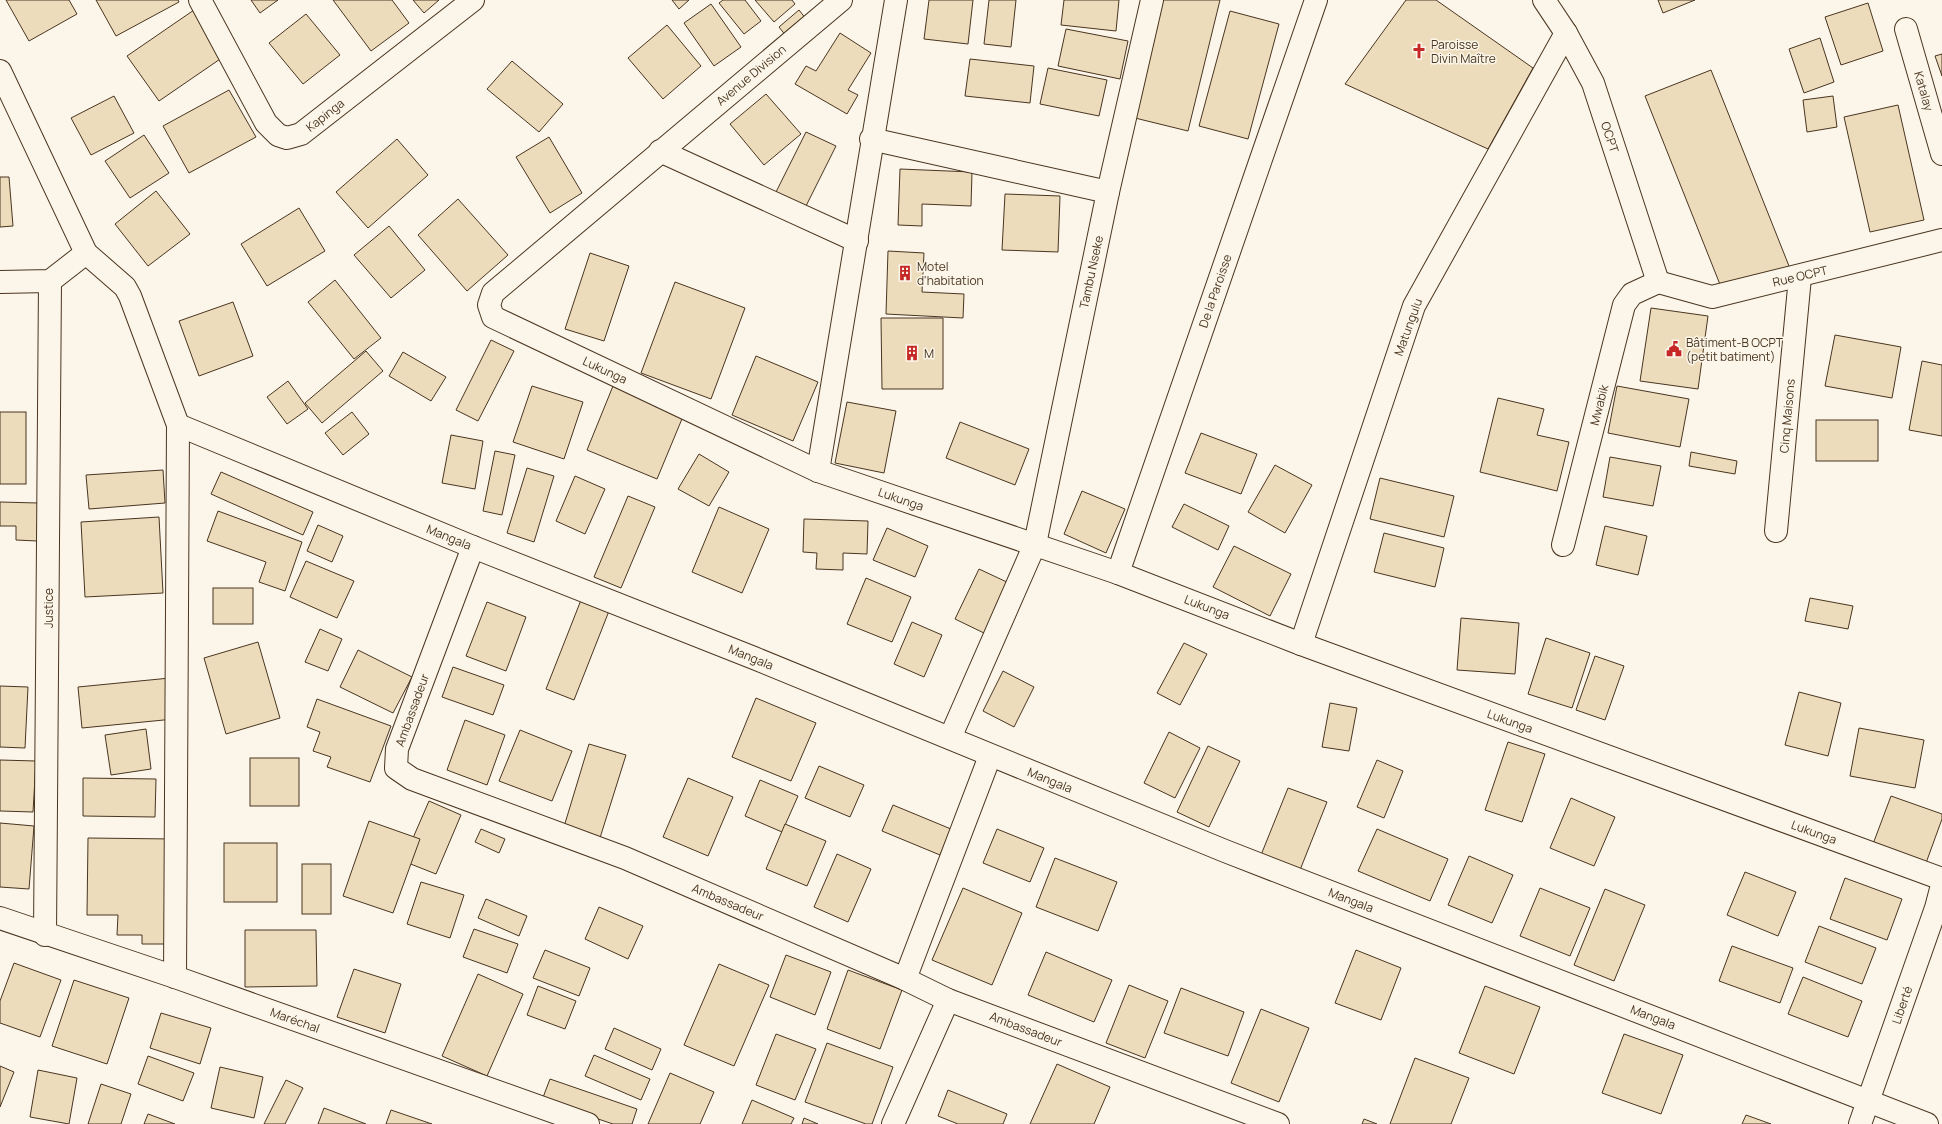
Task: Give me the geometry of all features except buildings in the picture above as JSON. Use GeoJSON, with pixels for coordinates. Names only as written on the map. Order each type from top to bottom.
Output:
{"type":"FeatureCollection","features":[{"type":"Feature","properties":{"kind":"street","name":"Kapinga"},"geometry":{"type":"LineString","coordinates":[[200,0],[266,123],[278,135],[287,138],[301,134],[473,0]]}},
{"type":"Feature","properties":{"kind":"street","name":"Avenue Division"},"geometry":{"type":"LineString","coordinates":[[489,305],[493,293],[841,0]]}},
{"type":"Feature","properties":{"kind":"street"},"geometry":{"type":"LineString","coordinates":[[818,471],[896,0]]}},
{"type":"Feature","properties":{"kind":"street","name":"Tambu Nseke"},"geometry":{"type":"LineString","coordinates":[[950,738],[1035,544],[1108,192],[1152,0]]}},
{"type":"Feature","properties":{"kind":"street","name":"OCPT"},"geometry":{"type":"LineString","coordinates":[[1544,0],[1566,33],[1593,83],[1658,282]]}},
{"type":"Feature","properties":{"kind":"street","name":"De la Paroisse"},"geometry":{"type":"LineString","coordinates":[[1118,573],[1314,4]]}},
{"type":"Feature","properties":{"kind":"street","name":"Katalay"},"geometry":{"type":"LineString","coordinates":[[1906,29],[1942,154]]}},
{"type":"Feature","properties":{"kind":"street","name":"Matungulu"},"geometry":{"type":"LineString","coordinates":[[1301,644],[1414,306],[1566,33]]}},
{"type":"Feature","properties":{"kind":"street"},"geometry":{"type":"LineString","coordinates":[[0,71],[86,253],[125,287],[130,296],[178,425],[175,977]]}},
{"type":"Feature","properties":{"kind":"street"},"geometry":{"type":"LineString","coordinates":[[872,139],[1108,192]]}},
{"type":"Feature","properties":{"kind":"street"},"geometry":{"type":"LineString","coordinates":[[660,151],[857,241]]}},
{"type":"Feature","properties":{"kind":"street","name":"Rue OCPT"},"geometry":{"type":"LineString","coordinates":[[1658,282],[1712,297],[1800,277],[1942,240]]}},
{"type":"Feature","properties":{"kind":"street"},"geometry":{"type":"LineString","coordinates":[[0,282],[50,282],[86,253]]}},
{"type":"Feature","properties":{"kind":"street","name":"Cinq Maisons"},"geometry":{"type":"LineString","coordinates":[[1776,531],[1800,277]]}},
{"type":"Feature","properties":{"kind":"street","name":"Justice"},"geometry":{"type":"LineString","coordinates":[[45,935],[50,282]]}},
{"type":"Feature","properties":{"kind":"street","name":"Mwabik"},"geometry":{"type":"LineString","coordinates":[[1563,545],[1624,305],[1632,294],[1658,282]]}},
{"type":"Feature","properties":{"kind":"street","name":"Lukunga"},"geometry":{"type":"LineString","coordinates":[[489,305],[493,317],[818,471],[1118,573],[1301,644],[1942,878]]}},
{"type":"Feature","properties":{"kind":"street","name":"Mangala"},"geometry":{"type":"LineString","coordinates":[[178,425],[473,547],[754,658],[1225,851],[1927,1124]]}},
{"type":"Feature","properties":{"kind":"street","name":"Ambassadeur"},"geometry":{"type":"LineString","coordinates":[[473,547],[397,749],[396,768],[420,782],[625,858],[905,979],[948,1000],[1278,1124]]}},
{"type":"Feature","properties":{"kind":"street"},"geometry":{"type":"LineString","coordinates":[[905,979],[990,756]]}},
{"type":"Feature","properties":{"kind":"street","name":"Liberté"},"geometry":{"type":"LineString","coordinates":[[1860,1124],[1939,908],[1942,885]]}},
{"type":"Feature","properties":{"kind":"street","name":"Maréchal"},"geometry":{"type":"LineString","coordinates":[[0,918],[45,935],[175,977],[588,1124]]}},
{"type":"Feature","properties":{"kind":"street"},"geometry":{"type":"LineString","coordinates":[[893,1124],[948,1000]]}},
{"type":"Feature","properties":{"kind":"place","name":"Paroisse Divin Maître"},"geometry":{"type":"Point","coordinates":[1419,51]}},
{"type":"Feature","properties":{"kind":"place","name":"Motel d'habitation"},"geometry":{"type":"Point","coordinates":[905,273]}},
{"type":"Feature","properties":{"kind":"place","name":"Bâtiment-B OCPT (petit batiment)"},"geometry":{"type":"Point","coordinates":[1674,349]}},
{"type":"Feature","properties":{"kind":"place","name":"M"},"geometry":{"type":"Point","coordinates":[912,353]}}]}
